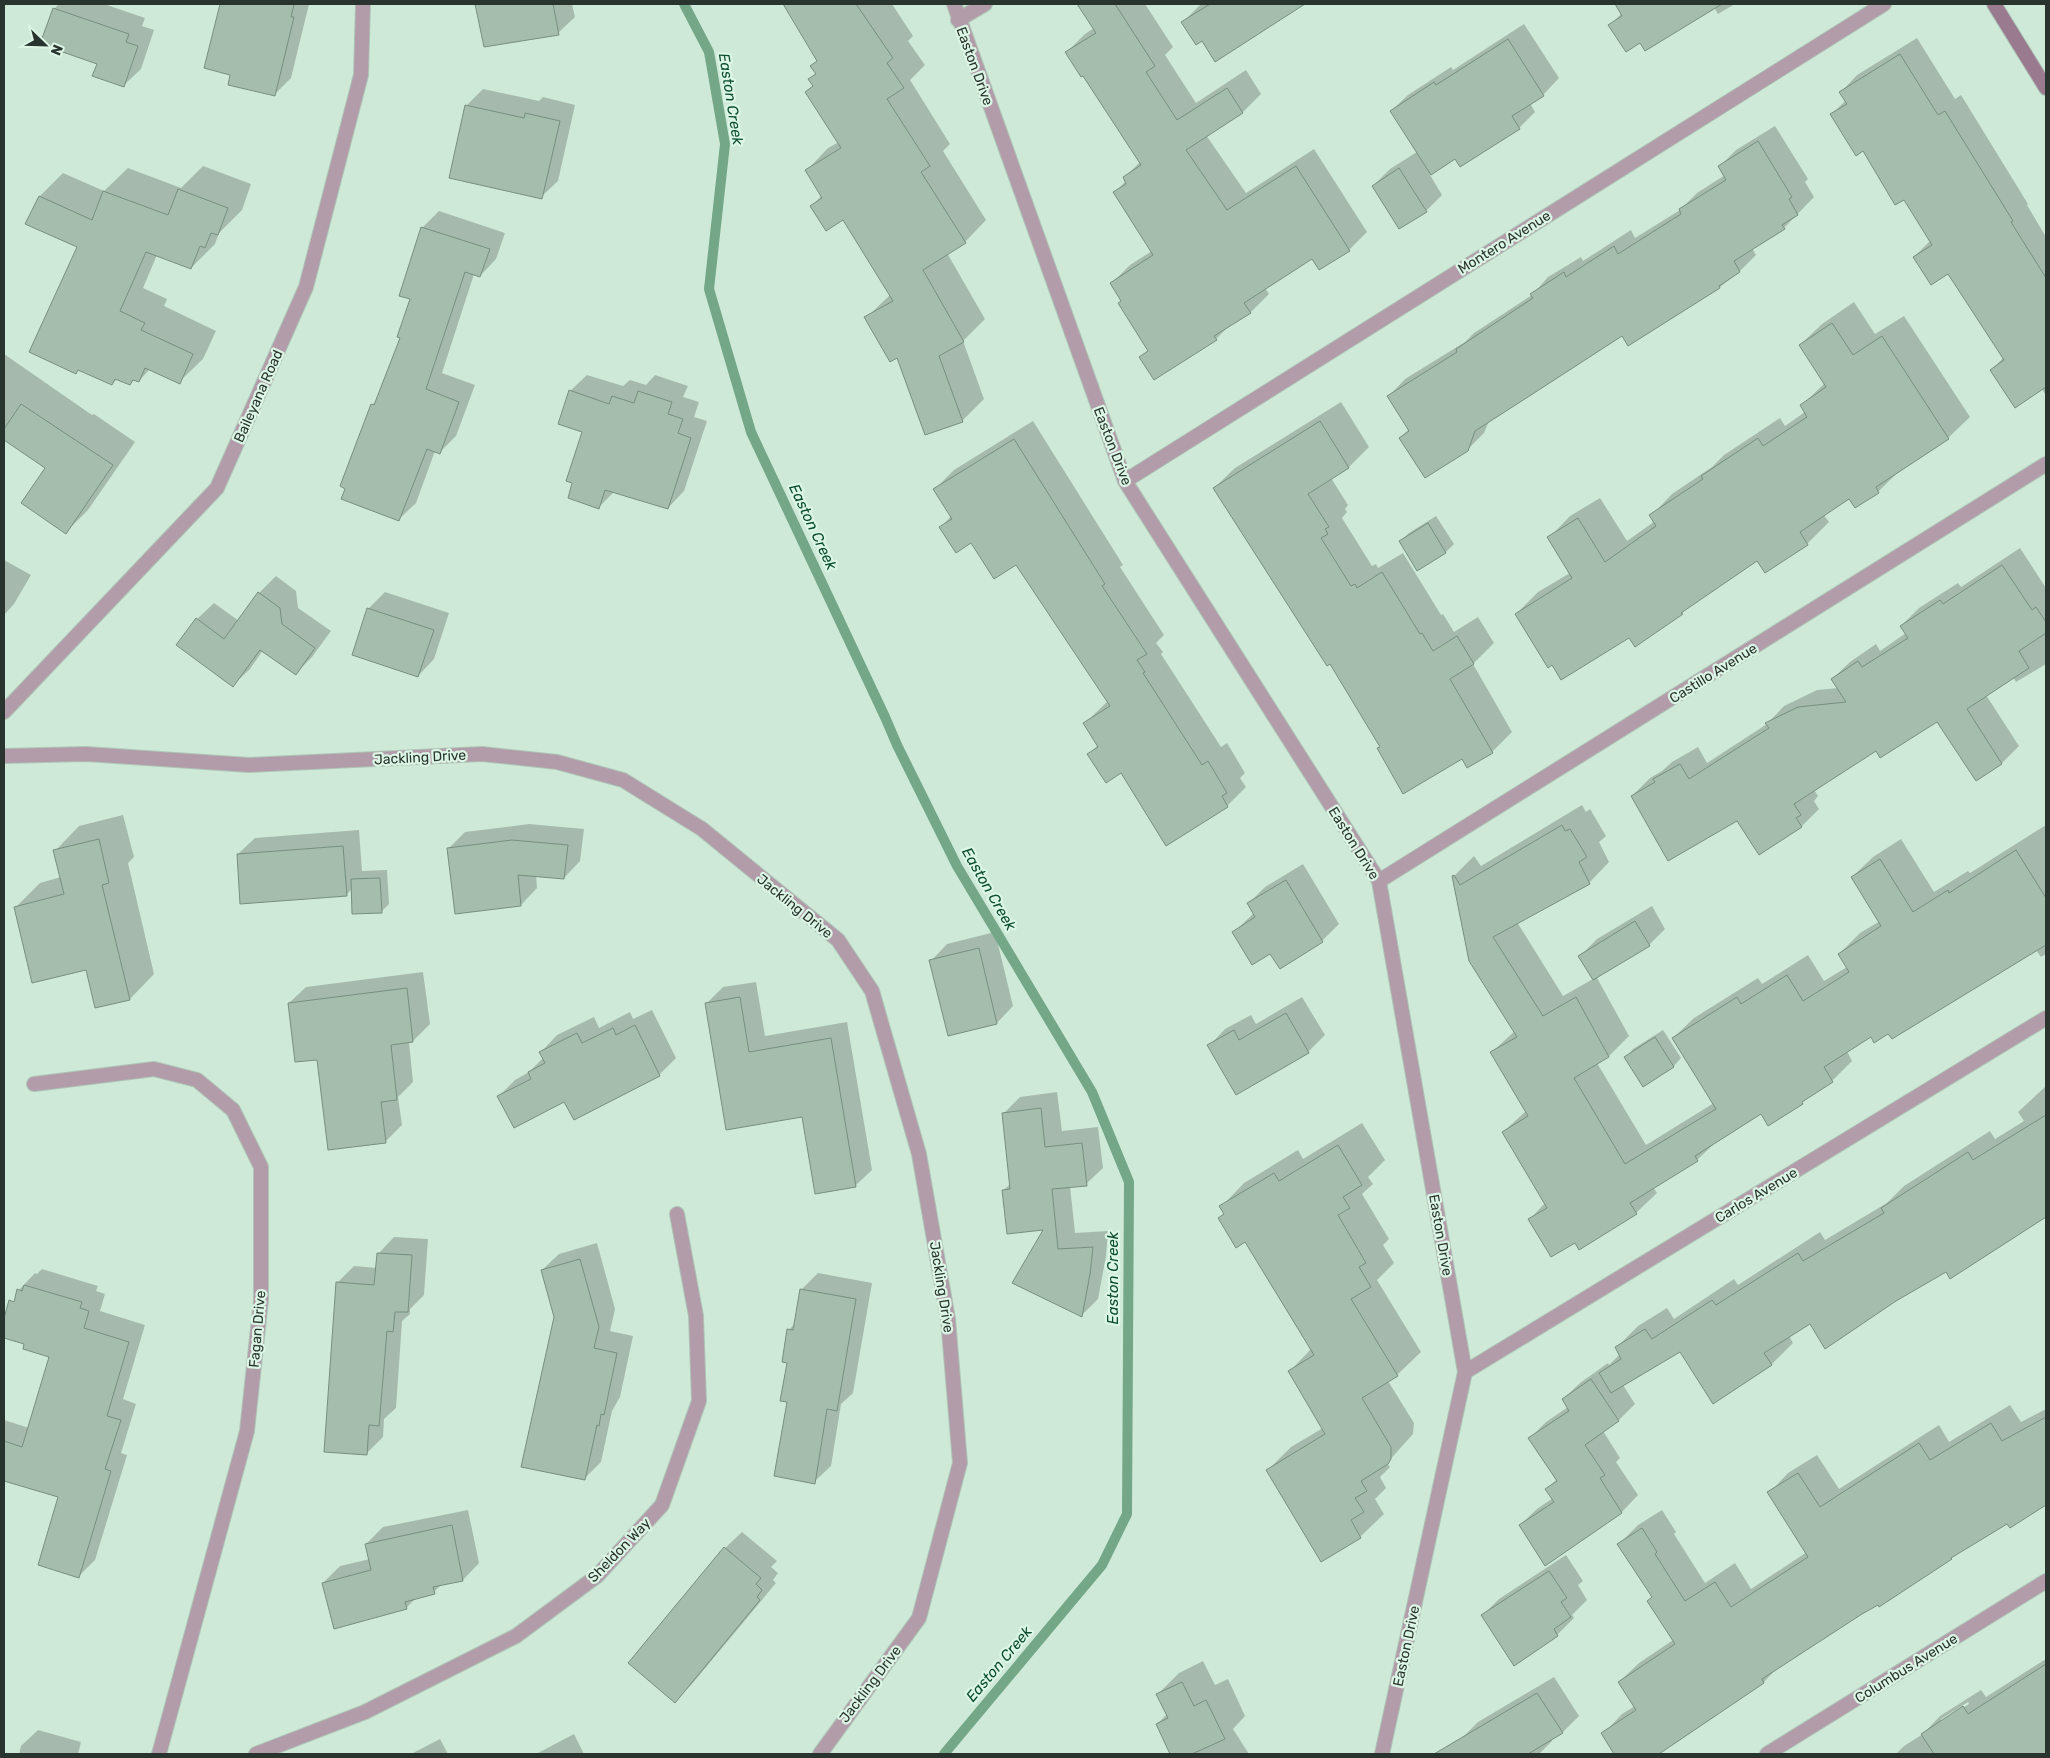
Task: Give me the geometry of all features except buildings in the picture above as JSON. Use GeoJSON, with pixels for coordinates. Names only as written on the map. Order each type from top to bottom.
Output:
{"type":"FeatureCollection","features":[{"type":"Feature","properties":{"kind":"main road"},"geometry":{"type":"LineString","coordinates":[[1994,4],[2046,88]]}},
{"type":"Feature","properties":{"kind":"street","name":"Baileyana Road"},"geometry":{"type":"LineString","coordinates":[[4,712],[217,488],[306,287],[362,75],[363,4]]}},
{"type":"Feature","properties":{"kind":"street","name":"Easton Drive"},"geometry":{"type":"LineString","coordinates":[[954,4],[958,20],[1125,481],[1379,881],[1465,1372],[1382,1754]]}},
{"type":"Feature","properties":{"kind":"street"},"geometry":{"type":"LineString","coordinates":[[958,20],[985,4]]}},
{"type":"Feature","properties":{"kind":"street","name":"Montero Avenue"},"geometry":{"type":"LineString","coordinates":[[1125,481],[1884,4]]}},
{"type":"Feature","properties":{"kind":"street","name":"Castillo Avenue"},"geometry":{"type":"LineString","coordinates":[[1379,881],[2046,464]]}},
{"type":"Feature","properties":{"kind":"street","name":"Jackling Drive"},"geometry":{"type":"LineString","coordinates":[[4,756],[86,754],[249,764],[482,754],[557,762],[623,780],[702,829],[838,940],[872,992],[919,1154],[948,1319],[960,1463],[919,1618],[820,1754]]}},
{"type":"Feature","properties":{"kind":"street","name":"Carlos Avenue"},"geometry":{"type":"LineString","coordinates":[[1465,1372],[2046,1018]]}},
{"type":"Feature","properties":{"kind":"street","name":"Fagan Drive"},"geometry":{"type":"LineString","coordinates":[[34,1084],[154,1069],[197,1080],[233,1110],[261,1167],[261,1300],[247,1431],[159,1754]]}},
{"type":"Feature","properties":{"kind":"street","name":"Sheldon Way"},"geometry":{"type":"LineString","coordinates":[[256,1754],[365,1712],[516,1636],[597,1576],[662,1505],[699,1401],[696,1316],[677,1214]]}},
{"type":"Feature","properties":{"kind":"street","name":"Columbus Avenue"},"geometry":{"type":"LineString","coordinates":[[1766,1754],[2046,1581]]}},
{"type":"Feature","properties":{"kind":"waterway","name":"Easton Creek"},"geometry":{"type":"LineString","coordinates":[[684,4],[709,52],[725,144],[709,289],[751,432],[897,745],[957,866],[1092,1092],[1129,1182],[1127,1514],[1102,1565],[944,1754]]}}]}
